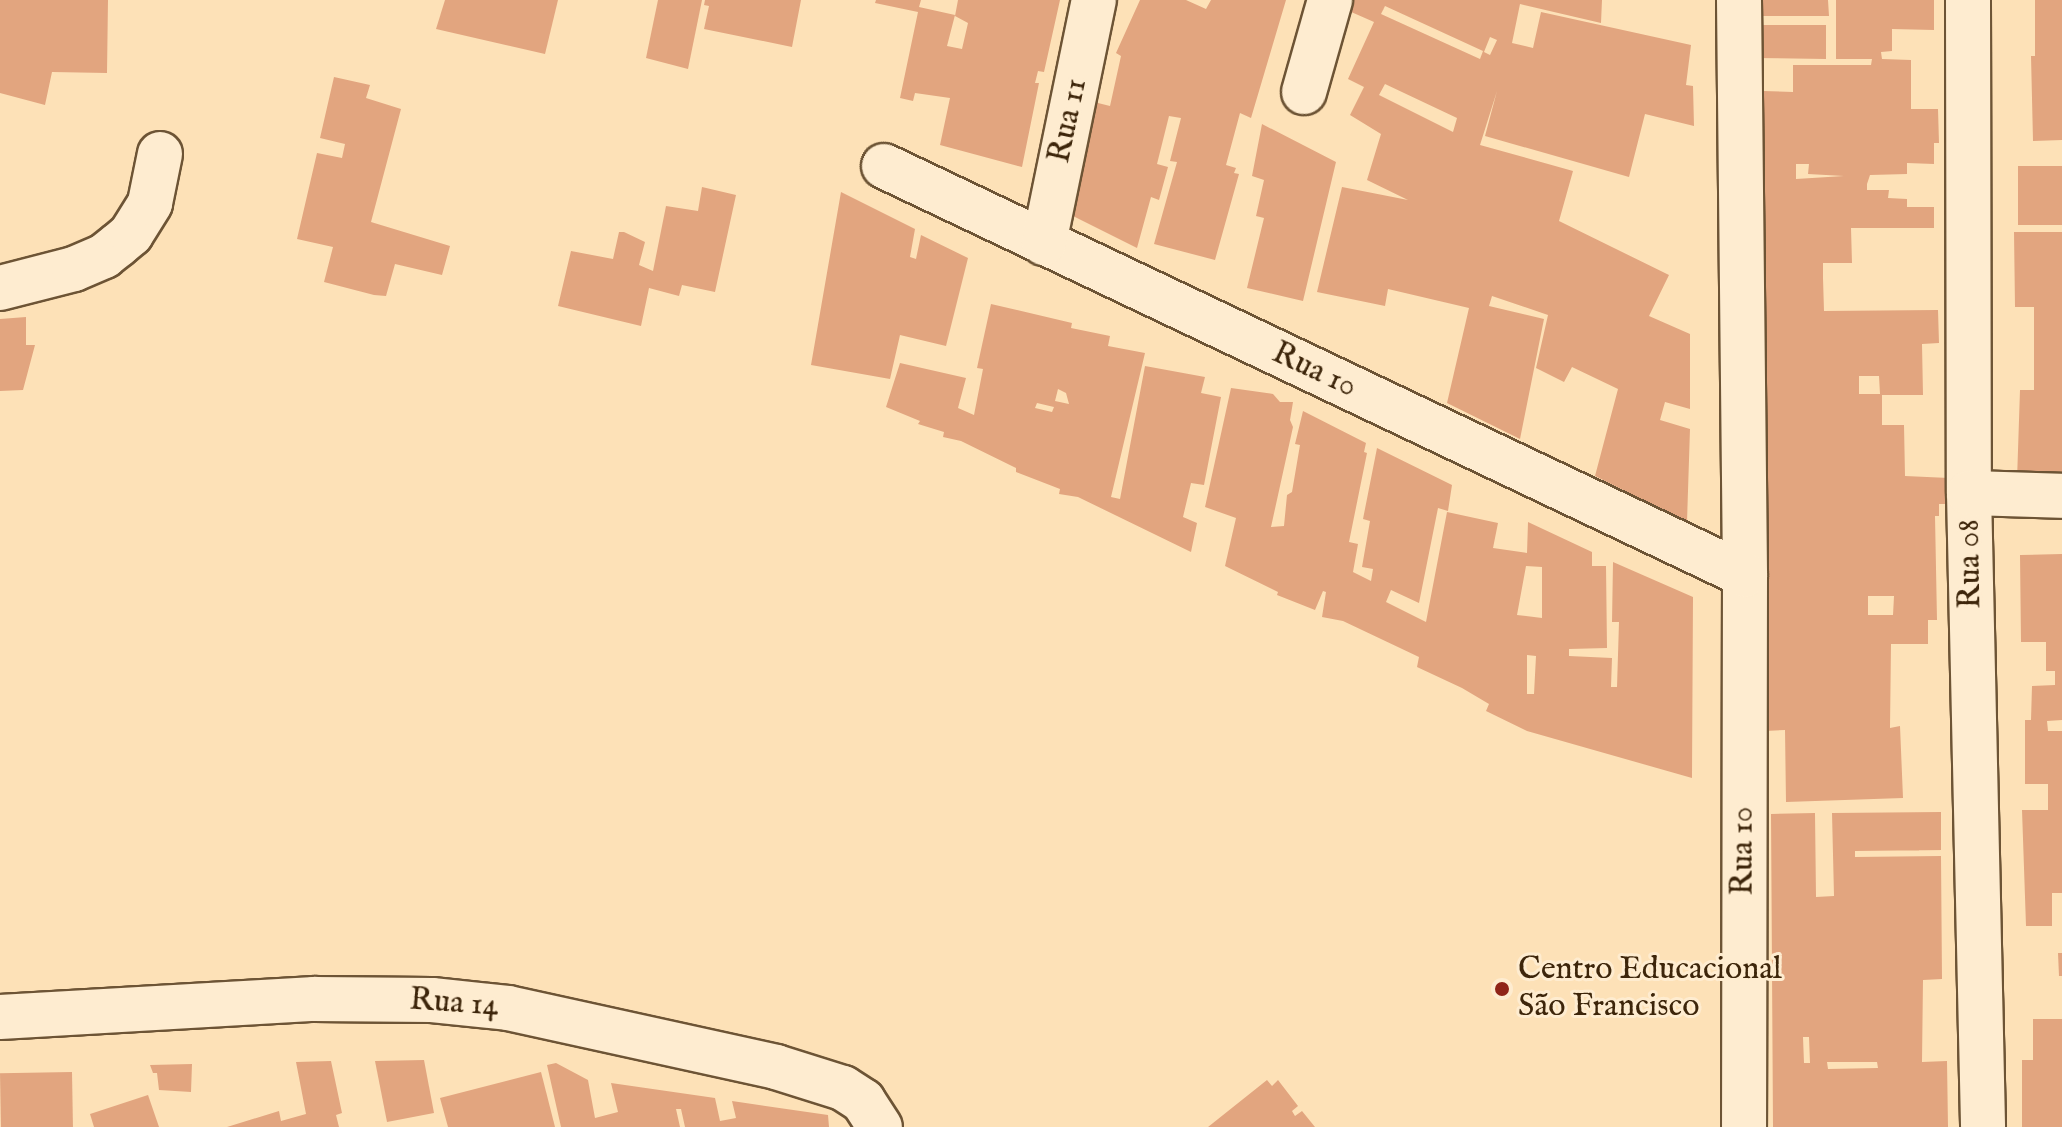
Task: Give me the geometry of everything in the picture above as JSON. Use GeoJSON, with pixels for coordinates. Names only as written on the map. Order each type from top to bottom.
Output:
{"type":"FeatureCollection","features":[{"type":"Feature","properties":{"kind":"street","name":"Rua 11"},"geometry":{"type":"LineString","coordinates":[[1044,243],[1094,0]]}},
{"type":"Feature","properties":{"kind":"street"},"geometry":{"type":"LineString","coordinates":[[1304,92],[1330,0]]}},
{"type":"Feature","properties":{"kind":"street","name":"Rua 10"},"geometry":{"type":"LineString","coordinates":[[1739,0],[1745,575],[1744,1127]]}},
{"type":"Feature","properties":{"kind":"street","name":"Rua 08"},"geometry":{"type":"LineString","coordinates":[[1968,0],[1969,493],[1983,1127]]}},
{"type":"Feature","properties":{"kind":"street"},"geometry":{"type":"LineString","coordinates":[[0,288],[74,269],[118,245],[131,234],[150,203],[160,154]]}},
{"type":"Feature","properties":{"kind":"street","name":"Rua 10"},"geometry":{"type":"LineString","coordinates":[[884,166],[1745,575]]}},
{"type":"Feature","properties":{"kind":"street"},"geometry":{"type":"LineString","coordinates":[[1969,493],[2062,496]]}},
{"type":"Feature","properties":{"kind":"street","name":"Rua 14"},"geometry":{"type":"LineString","coordinates":[[0,1017],[314,999],[432,1000],[508,1008],[790,1071],[843,1088],[863,1101],[880,1127]]}},
{"type":"Feature","properties":{"kind":"building"},"geometry":{"type":"Polygon","coordinates":[[[0,0],[108,0],[107,73],[52,72],[45,105],[0,93],[0,0]]]}},
{"type":"Feature","properties":{"kind":"building"},"geometry":{"type":"Polygon","coordinates":[[[445,0],[558,0],[545,54],[436,29],[445,0]]]}},
{"type":"Feature","properties":{"kind":"building"},"geometry":{"type":"Polygon","coordinates":[[[658,0],[702,0],[688,69],[646,58],[658,0]]]}},
{"type":"Feature","properties":{"kind":"building"},"geometry":{"type":"Polygon","coordinates":[[[705,0],[801,0],[792,47],[704,29],[709,6],[704,5],[705,0]]]}},
{"type":"Feature","properties":{"kind":"building"},"geometry":{"type":"Polygon","coordinates":[[[876,0],[921,0],[919,7],[955,15],[947,46],[962,49],[968,23],[955,16],[958,0],[1060,0],[1044,72],[1038,71],[1035,83],[1039,83],[1022,167],[940,145],[950,98],[915,93],[913,101],[900,98],[918,12],[875,3],[876,0]]]}},
{"type":"Feature","properties":{"kind":"building"},"geometry":{"type":"Polygon","coordinates":[[[1140,0],[1186,0],[1206,9],[1211,0],[1286,0],[1251,118],[1240,113],[1226,165],[1236,168],[1234,173],[1239,174],[1215,260],[1154,244],[1177,162],[1170,161],[1181,118],[1169,116],[1157,164],[1168,167],[1159,200],[1151,197],[1137,248],[1071,215],[1094,102],[1110,106],[1121,56],[1116,53],[1140,0]]]}},
{"type":"Feature","properties":{"kind":"building"},"geometry":{"type":"Polygon","coordinates":[[[1349,0],[1602,0],[1601,23],[1520,4],[1512,43],[1533,48],[1541,12],[1691,45],[1686,85],[1693,86],[1694,126],[1645,114],[1629,177],[1485,136],[1497,91],[1480,145],[1573,171],[1559,221],[1669,275],[1649,316],[1690,334],[1690,409],[1665,402],[1660,420],[1690,429],[1687,522],[1595,476],[1618,389],[1572,367],[1564,382],[1536,368],[1548,315],[1492,296],[1489,306],[1544,319],[1520,439],[1447,403],[1469,308],[1388,289],[1385,306],[1317,292],[1342,187],[1408,200],[1367,180],[1381,134],[1350,115],[1364,87],[1348,79],[1374,22],[1349,11],[1349,0]],[[1385,6],[1381,14],[1480,59],[1483,51],[1385,6]],[[1490,37],[1484,52],[1490,55],[1497,40],[1490,37]],[[1385,84],[1379,95],[1453,132],[1457,118],[1385,84]]]}},
{"type":"Feature","properties":{"kind":"building"},"geometry":{"type":"Polygon","coordinates":[[[1747,0],[1828,0],[1829,16],[1763,16],[1763,25],[1826,25],[1826,59],[1754,58],[1747,0]]]}},
{"type":"Feature","properties":{"kind":"building"},"geometry":{"type":"Polygon","coordinates":[[[1836,0],[1934,0],[1934,30],[1892,29],[1892,51],[1881,52],[1882,59],[1911,60],[1911,109],[1938,109],[1939,143],[1934,143],[1934,164],[1907,163],[1907,174],[1870,175],[1867,190],[1889,190],[1888,198],[1907,199],[1907,207],[1934,207],[1934,228],[1851,228],[1852,263],[1823,263],[1823,278],[1824,311],[1938,310],[1939,343],[1922,344],[1923,395],[1882,395],[1882,425],[1904,425],[1905,476],[1949,478],[1949,504],[1939,504],[1939,516],[1935,516],[1937,620],[1928,620],[1928,644],[1891,644],[1890,728],[1900,726],[1903,798],[1786,802],[1785,730],[1765,731],[1763,91],[1793,92],[1793,65],[1871,65],[1872,59],[1836,59],[1836,0]],[[1796,164],[1796,179],[1844,176],[1808,174],[1809,164],[1796,164]],[[1859,376],[1859,394],[1880,394],[1879,376],[1859,376]],[[1868,596],[1868,615],[1893,615],[1894,596],[1868,596]]]}},
{"type":"Feature","properties":{"kind":"building"},"geometry":{"type":"Polygon","coordinates":[[[2035,0],[2062,0],[2062,140],[2033,141],[2031,56],[2035,56],[2035,0]]]}},
{"type":"Feature","properties":{"kind":"building"},"geometry":{"type":"Polygon","coordinates":[[[334,77],[370,85],[366,98],[401,109],[371,222],[450,246],[442,275],[395,264],[386,296],[374,295],[324,282],[333,247],[297,239],[317,153],[342,158],[345,144],[320,138],[334,77]]]}},
{"type":"Feature","properties":{"kind":"building"},"geometry":{"type":"Polygon","coordinates":[[[1262,124],[1336,162],[1303,301],[1247,288],[1264,218],[1256,216],[1264,180],[1252,176],[1262,124]]]}},
{"type":"Feature","properties":{"kind":"building"},"geometry":{"type":"Polygon","coordinates":[[[2018,166],[2062,166],[2062,225],[2018,225],[2018,166]]]}},
{"type":"Feature","properties":{"kind":"building"},"geometry":{"type":"Polygon","coordinates":[[[702,187],[736,195],[715,292],[682,285],[679,296],[649,288],[641,326],[558,306],[571,251],[613,259],[619,232],[624,232],[645,242],[639,265],[653,271],[666,206],[698,211],[702,187]]]}},
{"type":"Feature","properties":{"kind":"building"},"geometry":{"type":"Polygon","coordinates":[[[841,192],[915,229],[910,257],[916,259],[921,235],[968,258],[946,346],[900,335],[890,379],[811,365],[841,192]]]}},
{"type":"Feature","properties":{"kind":"building"},"geometry":{"type":"Polygon","coordinates":[[[2014,232],[2062,232],[2062,479],[2017,480],[2020,390],[2034,390],[2034,307],[2015,307],[2014,232]]]}},
{"type":"Feature","properties":{"kind":"building"},"geometry":{"type":"Polygon","coordinates":[[[991,304],[1072,323],[1071,328],[1110,336],[1108,346],[1145,353],[1111,497],[1120,499],[1145,366],[1205,377],[1201,393],[1221,397],[1204,485],[1191,483],[1183,517],[1197,523],[1191,552],[1078,497],[1059,494],[1060,489],[1016,472],[1016,468],[961,441],[943,437],[944,432],[918,424],[920,421],[886,407],[900,363],[966,378],[958,408],[974,415],[983,369],[977,368],[991,304]],[[1058,389],[1055,401],[1069,404],[1066,393],[1058,389]],[[1037,403],[1035,408],[1052,412],[1054,407],[1037,403]]]}},
{"type":"Feature","properties":{"kind":"building"},"geometry":{"type":"Polygon","coordinates":[[[26,317],[26,345],[35,345],[23,390],[0,391],[0,319],[26,317]]]}},
{"type":"Feature","properties":{"kind":"building"},"geometry":{"type":"Polygon","coordinates":[[[1231,388],[1273,394],[1280,402],[1293,402],[1290,420],[1293,427],[1271,527],[1284,526],[1287,495],[1292,492],[1300,445],[1295,444],[1303,411],[1366,443],[1364,452],[1367,453],[1349,542],[1358,544],[1353,572],[1371,581],[1373,569],[1362,567],[1370,521],[1363,519],[1377,448],[1452,485],[1448,511],[1438,508],[1419,603],[1391,590],[1386,602],[1426,622],[1447,512],[1498,523],[1493,548],[1527,553],[1528,522],[1592,552],[1592,566],[1606,566],[1607,648],[1569,649],[1569,656],[1612,658],[1611,687],[1617,687],[1619,622],[1612,622],[1613,562],[1693,597],[1692,778],[1527,731],[1486,711],[1489,704],[1462,688],[1417,667],[1419,657],[1343,621],[1322,617],[1326,592],[1323,591],[1315,610],[1277,595],[1278,592],[1225,566],[1236,518],[1205,507],[1231,388]],[[1526,566],[1517,615],[1542,618],[1542,567],[1526,566]],[[1527,655],[1527,694],[1534,694],[1536,656],[1527,655]]]}},
{"type":"Feature","properties":{"kind":"building"},"geometry":{"type":"Polygon","coordinates":[[[2062,554],[2062,720],[2047,721],[2048,731],[2062,731],[2062,893],[2052,893],[2052,926],[2026,926],[2022,810],[2048,810],[2048,784],[2025,784],[2025,720],[2031,720],[2032,686],[2055,685],[2055,671],[2046,671],[2046,642],[2021,642],[2020,555],[2062,554]]]}},
{"type":"Feature","properties":{"kind":"building"},"geometry":{"type":"Polygon","coordinates":[[[1941,812],[1941,850],[1855,851],[1855,857],[1941,856],[1942,979],[1923,980],[1922,1062],[1947,1061],[1948,1127],[1773,1127],[1771,814],[1815,813],[1816,897],[1834,896],[1832,813],[1941,812]],[[1803,1037],[1804,1063],[1810,1063],[1809,1037],[1803,1037]],[[1827,1062],[1828,1069],[1878,1068],[1877,1062],[1827,1062]]]}},
{"type":"Feature","properties":{"kind":"building"},"geometry":{"type":"Polygon","coordinates":[[[2058,953],[2062,953],[2062,976],[2059,976],[2058,953]]]}},
{"type":"Feature","properties":{"kind":"building"},"geometry":{"type":"Polygon","coordinates":[[[2033,1019],[2062,1019],[2062,1127],[2022,1127],[2022,1060],[2033,1060],[2033,1019]]]}},
{"type":"Feature","properties":{"kind":"building"},"geometry":{"type":"Polygon","coordinates":[[[424,1060],[434,1113],[387,1122],[375,1061],[424,1060]]]}},
{"type":"Feature","properties":{"kind":"building"},"geometry":{"type":"Polygon","coordinates":[[[331,1061],[342,1113],[336,1115],[339,1127],[227,1127],[279,1111],[281,1121],[306,1114],[296,1062],[331,1061]]]}},
{"type":"Feature","properties":{"kind":"building"},"geometry":{"type":"Polygon","coordinates":[[[556,1063],[588,1080],[595,1118],[618,1112],[611,1083],[715,1098],[720,1121],[736,1118],[732,1101],[828,1115],[829,1127],[685,1127],[681,1109],[676,1109],[680,1127],[561,1127],[547,1065],[556,1063]]]}},
{"type":"Feature","properties":{"kind":"building"},"geometry":{"type":"Polygon","coordinates":[[[192,1064],[191,1092],[159,1090],[157,1073],[153,1073],[150,1065],[192,1064]]]}},
{"type":"Feature","properties":{"kind":"building"},"geometry":{"type":"Polygon","coordinates":[[[72,1072],[73,1127],[1,1127],[0,1073],[72,1072]]]}},
{"type":"Feature","properties":{"kind":"building"},"geometry":{"type":"Polygon","coordinates":[[[541,1072],[555,1127],[448,1127],[440,1098],[541,1072]]]}},
{"type":"Feature","properties":{"kind":"building"},"geometry":{"type":"Polygon","coordinates":[[[1267,1080],[1272,1086],[1278,1080],[1298,1106],[1292,1111],[1295,1116],[1302,1111],[1315,1127],[1208,1127],[1267,1080]]]}},
{"type":"Feature","properties":{"kind":"building"},"geometry":{"type":"Polygon","coordinates":[[[148,1095],[159,1127],[94,1127],[90,1114],[148,1095]]]}},
{"type":"Feature","properties":{"kind":"place","name":"Centro Educacional São Francisco"},"geometry":{"type":"Point","coordinates":[1502,989]}}]}
